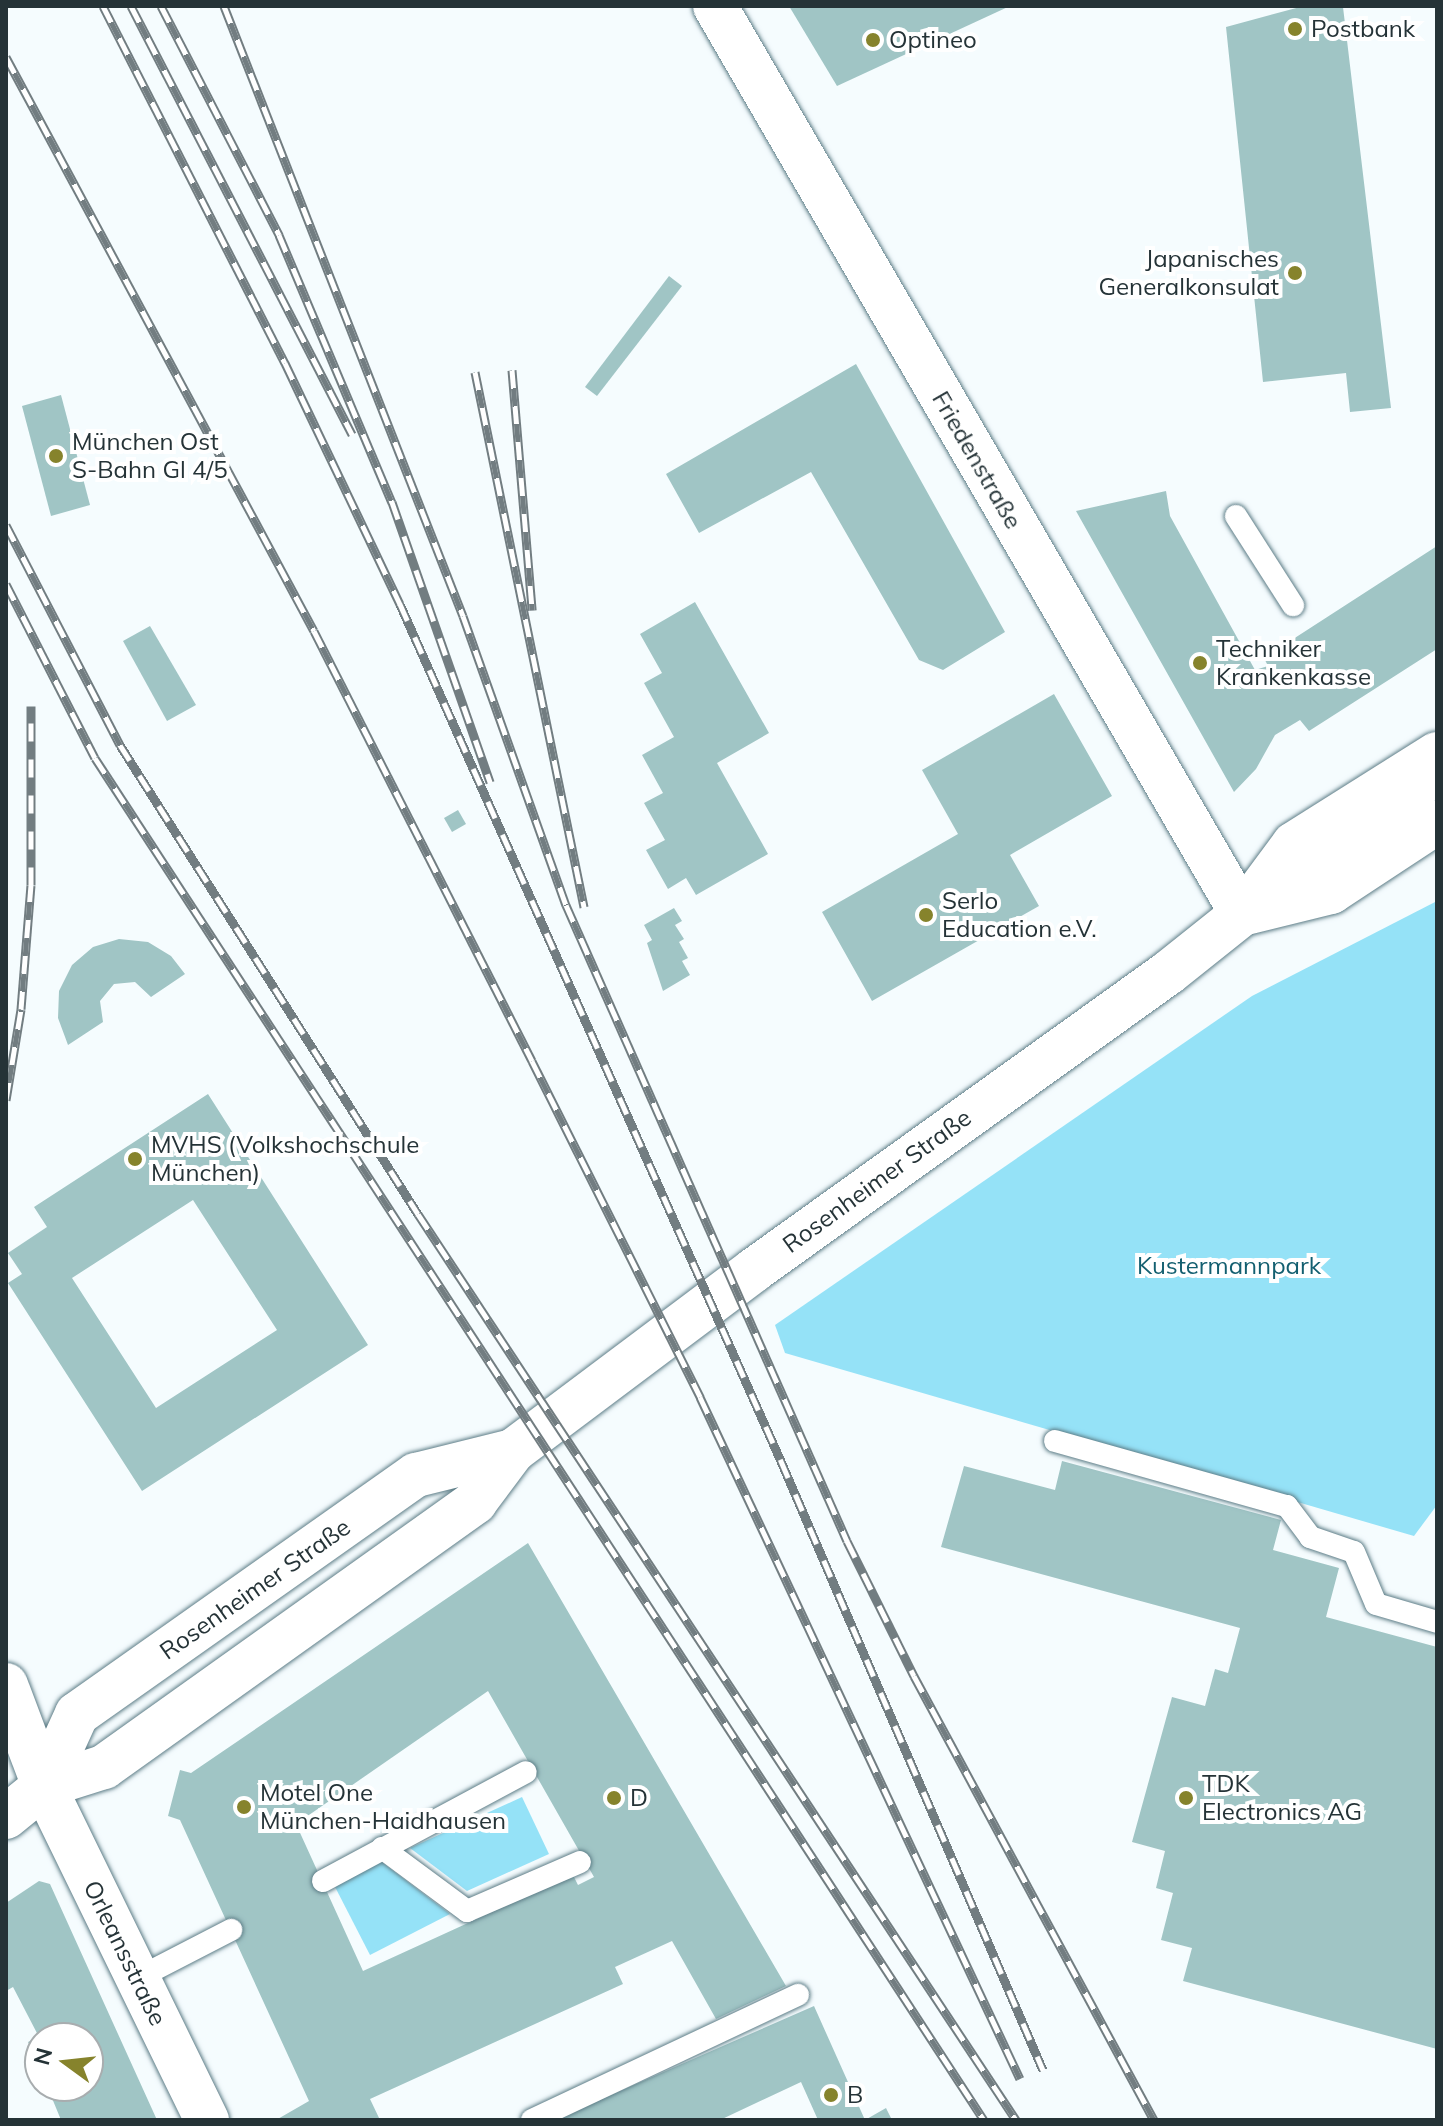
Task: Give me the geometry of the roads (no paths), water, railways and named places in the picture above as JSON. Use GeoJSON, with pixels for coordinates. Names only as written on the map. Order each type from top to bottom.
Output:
{"type":"FeatureCollection","features":[{"type":"Feature","properties":{"kind":"main road","name":"Friedenstraße"},"geometry":{"type":"LineString","coordinates":[[715,6],[1242,914]]}},
{"type":"Feature","properties":{"kind":"main road","name":"Rosenheimer Straße"},"geometry":{"type":"LineString","coordinates":[[6,1817],[44,1786],[104,1767],[475,1502],[513,1451],[1242,914],[1294,844],[1437,754]]}},
{"type":"Feature","properties":{"kind":"main road","name":"Rosenheimer Straße"},"geometry":{"type":"LineString","coordinates":[[1242,914],[1331,892],[1437,822]]}},
{"type":"Feature","properties":{"kind":"main road","name":"Rosenheimer Straße"},"geometry":{"type":"LineString","coordinates":[[44,1786],[77,1714],[416,1475],[513,1451]]}},
{"type":"Feature","properties":{"kind":"main road","name":"Orleansstraße"},"geometry":{"type":"LineString","coordinates":[[6,1685],[44,1786],[207,2120]]}},
{"type":"Feature","properties":{"kind":"main road"},"geometry":{"type":"LineString","coordinates":[[6,1763],[44,1786]]}},
{"type":"Feature","properties":{"kind":"lane"},"geometry":{"type":"LineString","coordinates":[[1236,516],[1293,605]]}},
{"type":"Feature","properties":{"kind":"lane","name":"Rosenheimer Straße"},"geometry":{"type":"LineString","coordinates":[[1242,914],[1437,786]]}},
{"type":"Feature","properties":{"kind":"lane"},"geometry":{"type":"LineString","coordinates":[[1055,1441],[1287,1506],[1310,1537],[1354,1552],[1376,1604],[1437,1622]]}},
{"type":"Feature","properties":{"kind":"lane"},"geometry":{"type":"LineString","coordinates":[[6,1721],[44,1786]]}},
{"type":"Feature","properties":{"kind":"lane"},"geometry":{"type":"LineString","coordinates":[[323,1881],[526,1772]]}},
{"type":"Feature","properties":{"kind":"lane"},"geometry":{"type":"LineString","coordinates":[[382,1848],[467,1911],[580,1862]]}},
{"type":"Feature","properties":{"kind":"lane"},"geometry":{"type":"LineString","coordinates":[[138,1978],[231,1930]]}},
{"type":"Feature","properties":{"kind":"lane"},"geometry":{"type":"LineString","coordinates":[[532,2120],[798,1995]]}},
{"type":"Feature","properties":{"kind":"railway"},"geometry":{"type":"LineString","coordinates":[[103,6],[285,363],[400,604],[781,1461],[1043,2070]]}},
{"type":"Feature","properties":{"kind":"railway"},"geometry":{"type":"LineString","coordinates":[[131,6],[352,434]]}},
{"type":"Feature","properties":{"kind":"railway"},"geometry":{"type":"LineString","coordinates":[[161,6],[279,235],[392,502],[490,782]]}},
{"type":"Feature","properties":{"kind":"railway"},"geometry":{"type":"LineString","coordinates":[[224,6],[463,616],[566,905],[847,1541],[914,1676],[1154,2120]]}},
{"type":"Feature","properties":{"kind":"railway"},"geometry":{"type":"LineString","coordinates":[[6,57],[314,631],[532,1061],[700,1397],[1020,2079]]}},
{"type":"Feature","properties":{"kind":"railway"},"geometry":{"type":"LineString","coordinates":[[512,370],[532,610]]}},
{"type":"Feature","properties":{"kind":"railway"},"geometry":{"type":"LineString","coordinates":[[475,372],[584,907]]}},
{"type":"Feature","properties":{"kind":"railway"},"geometry":{"type":"LineString","coordinates":[[6,525],[120,745],[418,1214],[1016,2120]]}},
{"type":"Feature","properties":{"kind":"railway"},"geometry":{"type":"LineString","coordinates":[[6,584],[95,758],[984,2120]]}},
{"type":"Feature","properties":{"kind":"railway"},"geometry":{"type":"LineString","coordinates":[[6,1100],[21,1009],[31,885],[31,706]]}},
{"type":"Feature","properties":{"kind":"place","name":"Postbank"},"geometry":{"type":"Point","coordinates":[1295,29]}},
{"type":"Feature","properties":{"kind":"place","name":"Optineo"},"geometry":{"type":"Point","coordinates":[873,40]}},
{"type":"Feature","properties":{"kind":"place","name":"Japanisches Generalkonsulat"},"geometry":{"type":"Point","coordinates":[1295,273]}},
{"type":"Feature","properties":{"kind":"place","name":"München Ost S-Bahn Gl 4/5"},"geometry":{"type":"Point","coordinates":[56,456]}},
{"type":"Feature","properties":{"kind":"place","name":"Techniker Krankenkasse"},"geometry":{"type":"Point","coordinates":[1200,663]}},
{"type":"Feature","properties":{"kind":"place","name":"Serlo Education e.V."},"geometry":{"type":"Point","coordinates":[926,915]}},
{"type":"Feature","properties":{"kind":"place","name":"MVHS (Volkshochschule München)"},"geometry":{"type":"Point","coordinates":[135,1159]}},
{"type":"Feature","properties":{"kind":"place","name":"D"},"geometry":{"type":"Point","coordinates":[614,1798]}},
{"type":"Feature","properties":{"kind":"place","name":"TDK Electronics AG"},"geometry":{"type":"Point","coordinates":[1186,1798]}},
{"type":"Feature","properties":{"kind":"place","name":"Motel One München-Haidhausen"},"geometry":{"type":"Point","coordinates":[244,1807]}},
{"type":"Feature","properties":{"kind":"place","name":"B"},"geometry":{"type":"Point","coordinates":[831,2095]}},
{"type":"Feature","properties":{"kind":"park label","name":"Kustermannpark"},"geometry":{"type":"Point","coordinates":[1229,1266]}}]}
